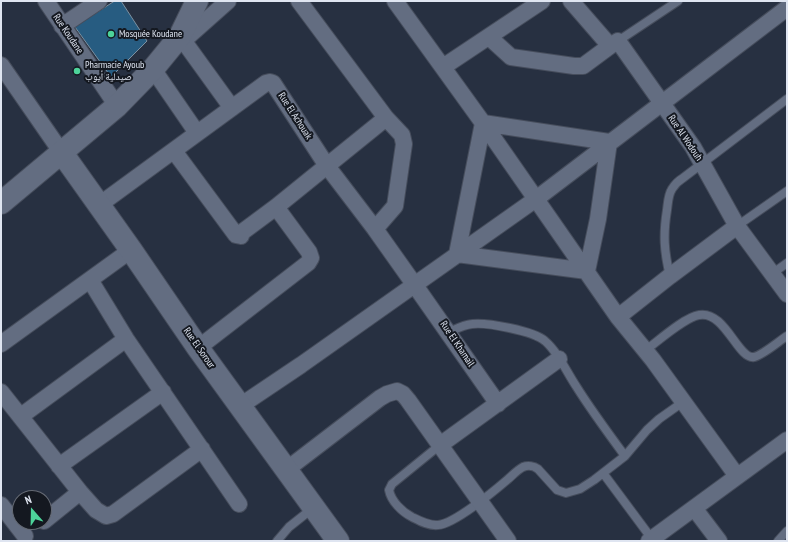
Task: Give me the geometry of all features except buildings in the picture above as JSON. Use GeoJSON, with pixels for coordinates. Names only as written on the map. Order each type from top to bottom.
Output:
{"type":"FeatureCollection","features":[{"type":"Feature","properties":{"kind":"street","name":"Rue Koudane"},"geometry":{"type":"LineString","coordinates":[[46,1],[117,106]]}},
{"type":"Feature","properties":{"kind":"street"},"geometry":{"type":"LineString","coordinates":[[62,26],[99,1]]}},
{"type":"Feature","properties":{"kind":"street"},"geometry":{"type":"LineString","coordinates":[[181,38],[197,1]]}},
{"type":"Feature","properties":{"kind":"street"},"geometry":{"type":"LineString","coordinates":[[1,204],[117,106],[181,38],[228,1]]}},
{"type":"Feature","properties":{"kind":"street"},"geometry":{"type":"LineString","coordinates":[[299,1],[386,118],[402,135],[404,144],[395,206],[376,229]]}},
{"type":"Feature","properties":{"kind":"street"},"geometry":{"type":"LineString","coordinates":[[395,1],[484,123],[618,316],[646,350],[737,476]]}},
{"type":"Feature","properties":{"kind":"street"},"geometry":{"type":"LineString","coordinates":[[443,67],[542,1]]}},
{"type":"Feature","properties":{"kind":"street","name":"Rue Al Wodouh"},"geometry":{"type":"LineString","coordinates":[[571,1],[614,43],[662,103],[693,147],[737,226],[787,294]]}},
{"type":"Feature","properties":{"kind":"street"},"geometry":{"type":"LineString","coordinates":[[240,406],[301,365],[536,199],[787,8]]}},
{"type":"Feature","properties":{"kind":"street"},"geometry":{"type":"LineString","coordinates":[[489,36],[511,57],[574,66],[583,66],[614,43]]}},
{"type":"Feature","properties":{"kind":"street"},"geometry":{"type":"LineString","coordinates":[[181,38],[232,108]]}},
{"type":"Feature","properties":{"kind":"street"},"geometry":{"type":"LineString","coordinates":[[1,65],[62,153]]}},
{"type":"Feature","properties":{"kind":"street"},"geometry":{"type":"LineString","coordinates":[[153,69],[197,133]]}},
{"type":"Feature","properties":{"kind":"street","name":"Rue El Achouak"},"geometry":{"type":"LineString","coordinates":[[100,205],[266,83],[270,82],[273,83],[327,166],[376,229],[414,284]]}},
{"type":"Feature","properties":{"kind":"street"},"geometry":{"type":"LineString","coordinates":[[174,151],[236,235],[241,236],[241,233],[276,207],[386,118]]}},
{"type":"Feature","properties":{"kind":"street"},"geometry":{"type":"LineString","coordinates":[[484,123],[609,142]]}},
{"type":"Feature","properties":{"kind":"street"},"geometry":{"type":"LineString","coordinates":[[458,254],[484,123]]}},
{"type":"Feature","properties":{"kind":"street"},"geometry":{"type":"LineString","coordinates":[[587,271],[598,219],[609,142]]}},
{"type":"Feature","properties":{"kind":"street","name":"Rue El Sorour"},"geometry":{"type":"LineString","coordinates":[[62,153],[100,205],[198,348],[338,541]]}},
{"type":"Feature","properties":{"kind":"street"},"geometry":{"type":"LineString","coordinates":[[198,348],[308,263],[311,258],[309,252],[276,207]]}},
{"type":"Feature","properties":{"kind":"street"},"geometry":{"type":"LineString","coordinates":[[618,316],[737,226]]}},
{"type":"Feature","properties":{"kind":"street"},"geometry":{"type":"LineString","coordinates":[[1,344],[131,250]]}},
{"type":"Feature","properties":{"kind":"street"},"geometry":{"type":"LineString","coordinates":[[458,254],[587,271]]}},
{"type":"Feature","properties":{"kind":"street"},"geometry":{"type":"LineString","coordinates":[[90,280],[126,339],[239,504]]}},
{"type":"Feature","properties":{"kind":"street","name":"Rue El Khamail"},"geometry":{"type":"LineString","coordinates":[[414,284],[498,404]]}},
{"type":"Feature","properties":{"kind":"street"},"geometry":{"type":"LineString","coordinates":[[21,416],[126,339]]}},
{"type":"Feature","properties":{"kind":"street"},"geometry":{"type":"LineString","coordinates":[[440,445],[559,359]]}},
{"type":"Feature","properties":{"kind":"street"},"geometry":{"type":"LineString","coordinates":[[286,470],[380,398],[398,391],[403,394],[508,541]]}},
{"type":"Feature","properties":{"kind":"street"},"geometry":{"type":"LineString","coordinates":[[1,392],[80,492],[101,515],[109,516],[202,449]]}},
{"type":"Feature","properties":{"kind":"street"},"geometry":{"type":"LineString","coordinates":[[59,466],[163,392]]}},
{"type":"Feature","properties":{"kind":"street"},"geometry":{"type":"LineString","coordinates":[[650,540],[787,440]]}},
{"type":"Feature","properties":{"kind":"street"},"geometry":{"type":"LineString","coordinates":[[52,514],[80,492]]}},
{"type":"Feature","properties":{"kind":"street"},"geometry":{"type":"LineString","coordinates":[[1,505],[22,539],[32,530]]}},
{"type":"Feature","properties":{"kind":"street"},"geometry":{"type":"LineString","coordinates":[[694,508],[719,541]]}},
{"type":"Feature","properties":{"kind":"lane"},"geometry":{"type":"LineString","coordinates":[[614,43],[678,1]]}},
{"type":"Feature","properties":{"kind":"lane"},"geometry":{"type":"LineString","coordinates":[[670,276],[665,257],[664,232],[668,196],[675,184],[787,99]]}},
{"type":"Feature","properties":{"kind":"lane"},"geometry":{"type":"LineString","coordinates":[[737,226],[787,191]]}},
{"type":"Feature","properties":{"kind":"lane"},"geometry":{"type":"LineString","coordinates":[[772,273],[787,263]]}},
{"type":"Feature","properties":{"kind":"lane"},"geometry":{"type":"LineString","coordinates":[[646,350],[689,319],[697,315],[704,314],[719,322],[747,356],[752,357],[762,353],[787,336]]}},
{"type":"Feature","properties":{"kind":"lane"},"geometry":{"type":"LineString","coordinates":[[449,332],[462,326],[478,324],[526,332],[544,340],[550,346],[625,456]]}},
{"type":"Feature","properties":{"kind":"lane"},"geometry":{"type":"LineString","coordinates":[[440,445],[392,484],[389,490],[390,496],[408,515],[424,523],[437,525],[445,524],[454,520],[523,467],[534,466],[557,490],[566,493],[580,489],[604,473],[625,456],[655,423],[683,402]]}},
{"type":"Feature","properties":{"kind":"lane"},"geometry":{"type":"LineString","coordinates":[[604,473],[650,540]]}},
{"type":"Feature","properties":{"kind":"lane"},"geometry":{"type":"LineString","coordinates":[[277,541],[289,527],[314,508]]}},
{"type":"Feature","properties":{"kind":"lane"},"geometry":{"type":"LineString","coordinates":[[778,541],[787,531]]}},
{"type":"Feature","properties":{"kind":"place","name":"Mosquée Koudane"},"geometry":{"type":"Point","coordinates":[111,34]}},
{"type":"Feature","properties":{"kind":"place","name":"Pharmacie Ayoub صيدلية أيوب"},"geometry":{"type":"Point","coordinates":[77,71]}}]}
